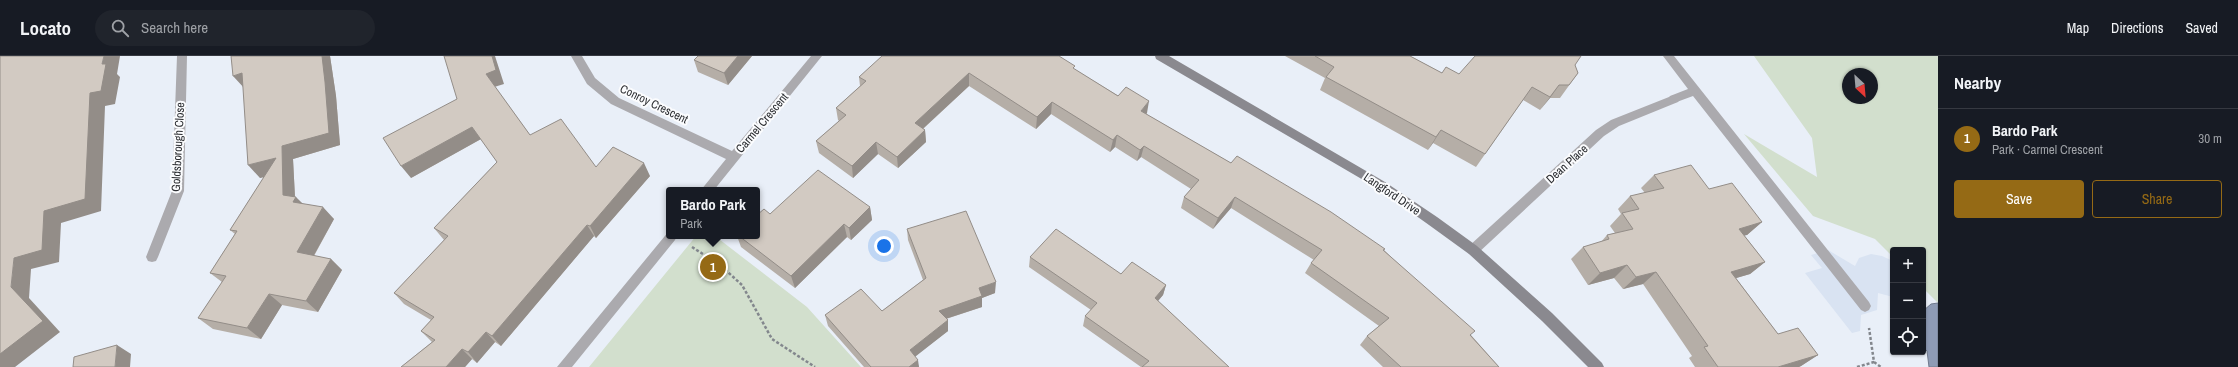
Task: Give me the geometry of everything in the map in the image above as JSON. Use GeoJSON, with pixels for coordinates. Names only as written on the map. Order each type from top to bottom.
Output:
{"type":"FeatureCollection","features":[{"type":"Feature","properties":{"kind":"street","name":"Goldsborough Close"},"geometry":{"type":"LineString","coordinates":[[152,257],[178,191],[182,56]]}},
{"type":"Feature","properties":{"kind":"street","name":"Conroy Crescent"},"geometry":{"type":"LineString","coordinates":[[576,56],[591,81],[615,101],[734,157]]}},
{"type":"Feature","properties":{"kind":"street","name":"Carmel Crescent"},"geometry":{"type":"LineString","coordinates":[[709,187],[817,56]]}},
{"type":"Feature","properties":{"kind":"street"},"geometry":{"type":"LineString","coordinates":[[1668,56],[1865,306]]}},
{"type":"Feature","properties":{"kind":"street","name":"Langford Drive"},"geometry":{"type":"LineString","coordinates":[[1164,57],[1381,185],[1473,250],[1547,317],[1597,367]]}},
{"type":"Feature","properties":{"kind":"street","name":"Dean Place"},"geometry":{"type":"LineString","coordinates":[[1473,250],[1600,134],[1621,120],[1696,91]]}},
{"type":"Feature","properties":{"kind":"street"},"geometry":{"type":"LineString","coordinates":[[564,367],[669,239]]}},
{"type":"Feature","properties":{"kind":"path"},"geometry":{"type":"LineString","coordinates":[[687,244],[720,265],[742,285],[772,339],[815,367]]}},
{"type":"Feature","properties":{"kind":"path"},"geometry":{"type":"LineString","coordinates":[[1865,306],[1874,362],[1881,367]]}},
{"type":"Feature","properties":{"kind":"path"},"geometry":{"type":"LineString","coordinates":[[1857,367],[1874,362]]}},
{"type":"Feature","properties":{"kind":"shaded area"},"geometry":{"type":"Polygon","coordinates":[[[1828,250],[1855,266],[1859,258],[1871,254],[1882,256],[1890,260],[1890,296],[1878,293],[1877,310],[1861,315],[1860,331],[1852,333],[1805,273],[1822,268],[1811,255],[1828,250]]]}},
{"type":"Feature","properties":{"kind":"green space"},"geometry":{"type":"Polygon","coordinates":[[[1754,56],[1938,56],[1938,303],[1926,291],[1926,247],[1890,247],[1890,254],[1875,239],[1813,216],[1744,134],[1817,177],[1812,138],[1754,56]]]}},
{"type":"Feature","properties":{"kind":"green space"},"geometry":{"type":"Polygon","coordinates":[[[694,239],[719,239],[807,307],[861,367],[589,367],[694,239]]]}},
{"type":"Feature","properties":{"kind":"water"},"geometry":{"type":"Polygon","coordinates":[[[1938,303],[1938,367],[1929,367],[1926,350],[1926,308],[1931,304],[1938,303]]]}},
{"type":"Feature","properties":{"kind":"building"},"geometry":{"type":"Polygon","coordinates":[[[0,56],[104,56],[102,64],[106,64],[101,91],[90,93],[85,199],[44,211],[42,250],[14,258],[11,287],[43,321],[0,354],[0,56]]]}},
{"type":"Feature","properties":{"kind":"building"},"geometry":{"type":"Polygon","coordinates":[[[231,56],[322,56],[329,133],[282,146],[283,195],[296,197],[293,202],[323,207],[297,252],[331,259],[306,301],[269,294],[247,328],[198,318],[226,276],[210,273],[237,231],[230,230],[276,158],[248,165],[242,73],[233,76],[231,56]]]}},
{"type":"Feature","properties":{"kind":"building"},"geometry":{"type":"Polygon","coordinates":[[[444,56],[492,56],[496,70],[486,74],[530,135],[561,119],[596,167],[613,147],[644,163],[590,226],[587,225],[492,336],[486,332],[468,352],[462,349],[446,367],[401,367],[435,340],[421,331],[434,317],[394,293],[448,236],[434,228],[497,162],[472,127],[401,166],[383,138],[457,99],[444,56]]]}},
{"type":"Feature","properties":{"kind":"building"},"geometry":{"type":"Polygon","coordinates":[[[698,56],[738,56],[724,73],[694,60],[698,56]]]}},
{"type":"Feature","properties":{"kind":"building"},"geometry":{"type":"Polygon","coordinates":[[[882,56],[1059,56],[1075,66],[1073,68],[1118,96],[1126,87],[1149,101],[1141,111],[1231,163],[1237,156],[1331,212],[1385,249],[1383,250],[1475,331],[1470,335],[1499,367],[1401,367],[1367,336],[1389,318],[1311,263],[1322,250],[1235,197],[1218,218],[1184,197],[1199,180],[1144,146],[1140,150],[1117,135],[1113,140],[1052,102],[1037,117],[969,73],[915,123],[925,130],[897,157],[876,142],[852,166],[816,141],[846,115],[836,108],[866,81],[859,77],[882,56]]]}},
{"type":"Feature","properties":{"kind":"building"},"geometry":{"type":"Polygon","coordinates":[[[1315,56],[1410,56],[1442,73],[1446,67],[1459,74],[1475,56],[1581,56],[1575,65],[1578,73],[1569,85],[1559,85],[1550,97],[1532,87],[1485,154],[1441,130],[1436,137],[1326,77],[1334,67],[1315,56]]]}},
{"type":"Feature","properties":{"kind":"building"},"geometry":{"type":"Polygon","coordinates":[[[1691,165],[1709,189],[1732,183],[1762,222],[1739,229],[1765,262],[1731,272],[1778,334],[1798,328],[1818,355],[1778,367],[1718,367],[1704,347],[1708,346],[1656,272],[1636,277],[1627,265],[1600,273],[1583,247],[1609,239],[1607,235],[1633,229],[1622,213],[1639,209],[1630,196],[1664,188],[1654,175],[1691,165]]]}},
{"type":"Feature","properties":{"kind":"building"},"geometry":{"type":"Polygon","coordinates":[[[818,170],[870,207],[849,228],[844,224],[791,276],[743,239],[760,239],[760,212],[764,209],[770,214],[818,170]]]}},
{"type":"Feature","properties":{"kind":"building"},"geometry":{"type":"Polygon","coordinates":[[[966,211],[996,282],[979,288],[982,296],[939,311],[948,320],[910,350],[918,360],[909,367],[871,367],[825,315],[861,289],[882,311],[926,278],[907,229],[966,211]]]}},
{"type":"Feature","properties":{"kind":"building"},"geometry":{"type":"Polygon","coordinates":[[[1056,229],[1121,274],[1132,262],[1166,285],[1155,298],[1229,367],[1142,367],[1149,361],[1085,316],[1097,303],[1030,257],[1056,229]]]}},
{"type":"Feature","properties":{"kind":"building"},"geometry":{"type":"Polygon","coordinates":[[[117,345],[115,367],[73,367],[74,357],[117,345]]]}},
{"type":"Feature","properties":{"kind":"place","name":"Bardo Park"},"geometry":{"type":"Point","coordinates":[713,267]}}]}
